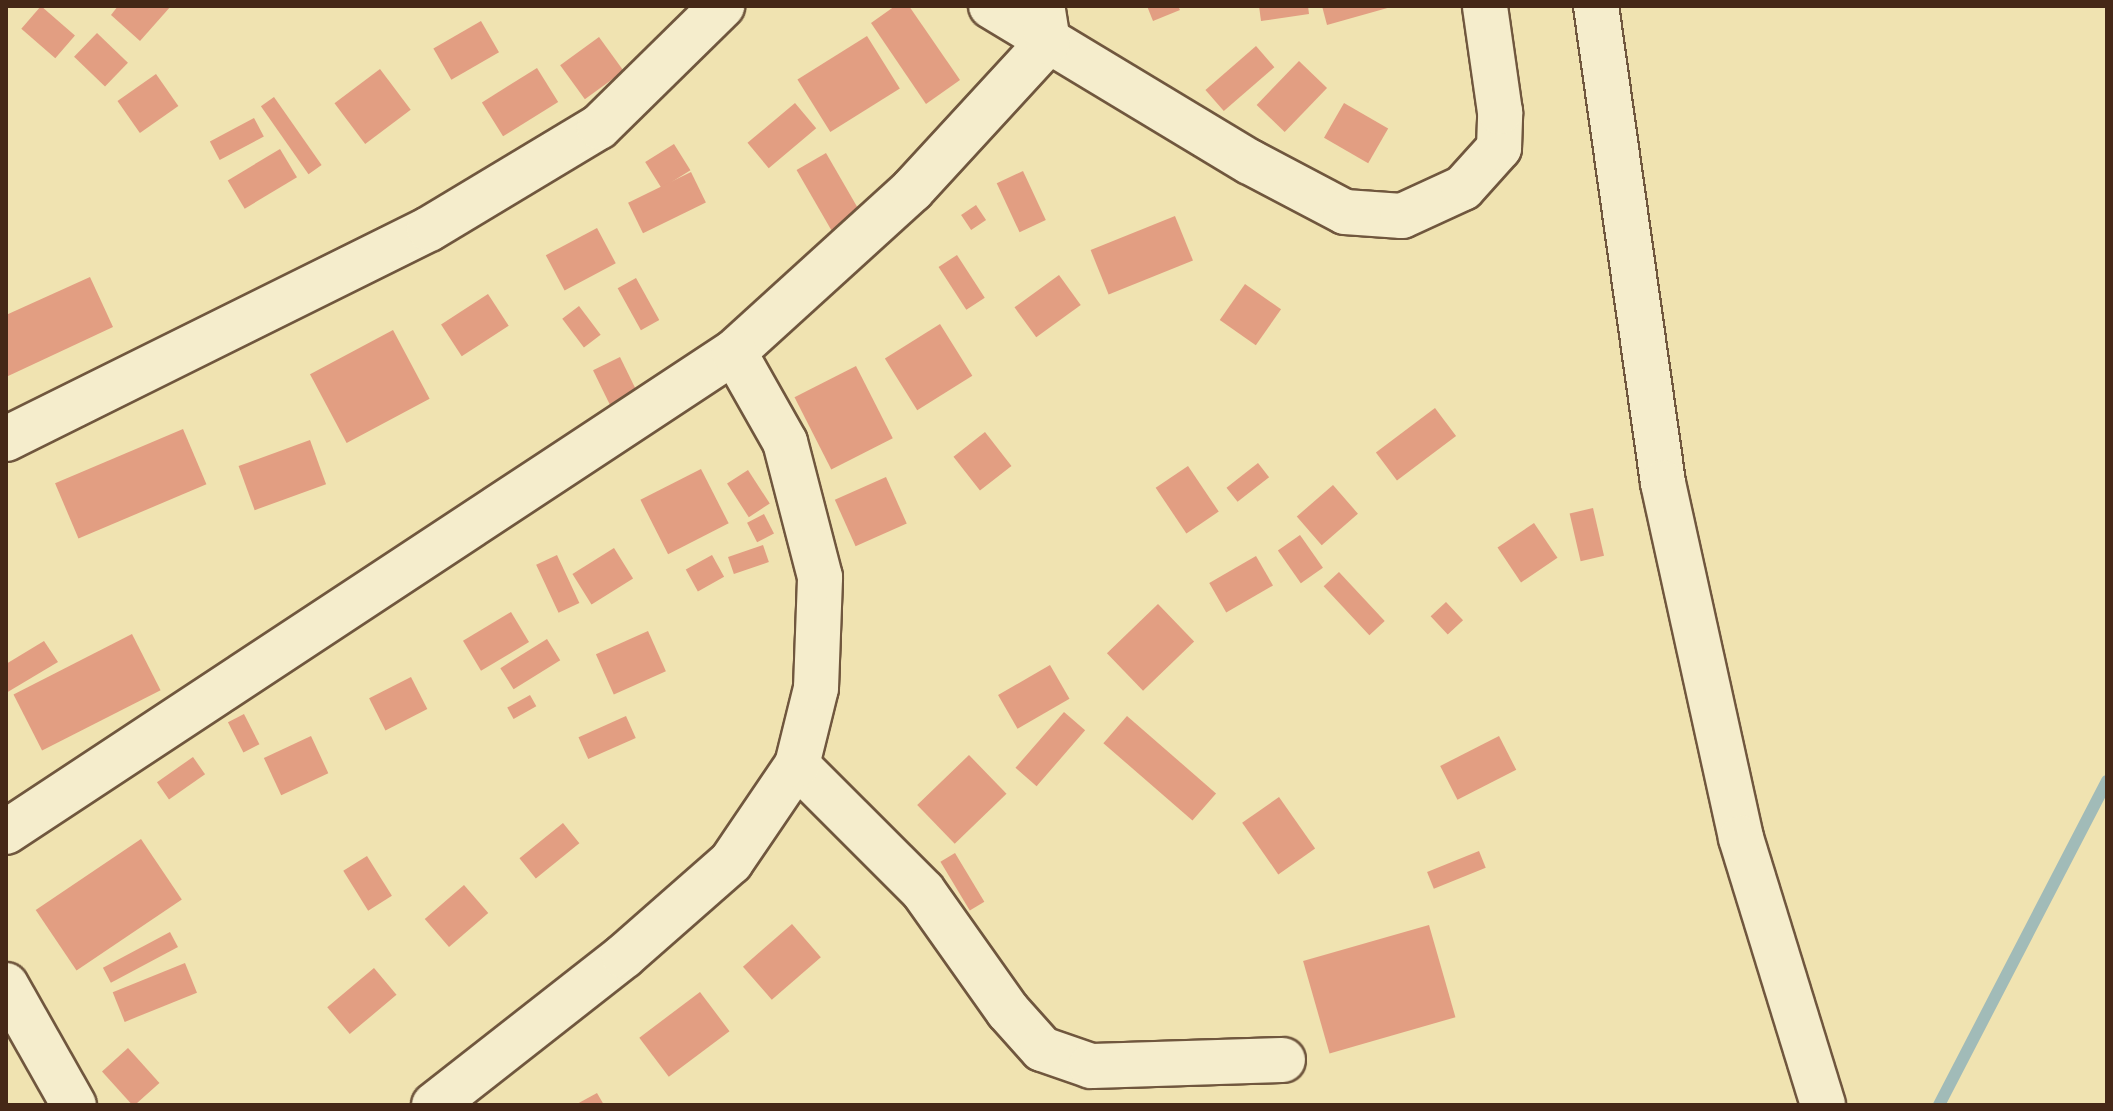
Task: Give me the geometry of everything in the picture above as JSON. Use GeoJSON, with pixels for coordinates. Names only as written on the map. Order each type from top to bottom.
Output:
{"type":"FeatureCollection","features":[{"type":"Feature","properties":{"kind":"street"},"geometry":{"type":"LineString","coordinates":[[6,439],[429,229],[599,127],[722,6]]}},
{"type":"Feature","properties":{"kind":"street"},"geometry":{"type":"LineString","coordinates":[[991,6],[1045,24],[1345,212],[1402,216],[1463,188],[1499,148],[1500,112],[1485,6]]}},
{"type":"Feature","properties":{"kind":"street"},"geometry":{"type":"LineString","coordinates":[[1596,6],[1663,483],[1741,838],[1823,1105]]}},
{"type":"Feature","properties":{"kind":"street"},"geometry":{"type":"LineString","coordinates":[[6,832],[734,352],[912,190],[1045,24]]}},
{"type":"Feature","properties":{"kind":"street"},"geometry":{"type":"LineString","coordinates":[[434,1105],[624,956],[731,862],[797,765],[816,688],[820,577],[785,442],[734,352]]}},
{"type":"Feature","properties":{"kind":"street"},"geometry":{"type":"LineString","coordinates":[[797,765],[923,891],[1008,1011],[1042,1049],[1091,1066],[1283,1060]]}},
{"type":"Feature","properties":{"kind":"street"},"geometry":{"type":"LineString","coordinates":[[6,985],[74,1105]]}},
{"type":"Feature","properties":{"kind":"building"},"geometry":{"type":"Polygon","coordinates":[[[41,6],[75,36],[55,58],[21,29],[41,6]]]}},
{"type":"Feature","properties":{"kind":"building"},"geometry":{"type":"Polygon","coordinates":[[[118,6],[171,6],[140,41],[111,15],[118,6]]]}},
{"type":"Feature","properties":{"kind":"building"},"geometry":{"type":"Polygon","coordinates":[[[895,6],[909,6],[960,80],[926,104],[871,23],[895,6]]]}},
{"type":"Feature","properties":{"kind":"building"},"geometry":{"type":"Polygon","coordinates":[[[1147,6],[1178,6],[1180,10],[1153,21],[1147,6]]]}},
{"type":"Feature","properties":{"kind":"building"},"geometry":{"type":"Polygon","coordinates":[[[1259,6],[1308,6],[1309,14],[1261,21],[1259,6]]]}},
{"type":"Feature","properties":{"kind":"building"},"geometry":{"type":"Polygon","coordinates":[[[1322,6],[1391,6],[1391,7],[1327,25],[1322,6]]]}},
{"type":"Feature","properties":{"kind":"building"},"geometry":{"type":"Polygon","coordinates":[[[481,21],[499,52],[451,80],[433,48],[481,21]]]}},
{"type":"Feature","properties":{"kind":"building"},"geometry":{"type":"Polygon","coordinates":[[[97,33],[128,63],[105,87],[74,57],[97,33]]]}},
{"type":"Feature","properties":{"kind":"building"},"geometry":{"type":"Polygon","coordinates":[[[867,36],[900,89],[830,132],[797,79],[867,36]]]}},
{"type":"Feature","properties":{"kind":"building"},"geometry":{"type":"Polygon","coordinates":[[[599,37],[624,71],[585,99],[560,65],[599,37]]]}},
{"type":"Feature","properties":{"kind":"building"},"geometry":{"type":"Polygon","coordinates":[[[1256,46],[1274,67],[1224,111],[1205,90],[1256,46]]]}},
{"type":"Feature","properties":{"kind":"building"},"geometry":{"type":"Polygon","coordinates":[[[1299,61],[1327,88],[1285,132],[1257,105],[1299,61]]]}},
{"type":"Feature","properties":{"kind":"building"},"geometry":{"type":"Polygon","coordinates":[[[537,68],[558,102],[503,136],[482,102],[537,68]]]}},
{"type":"Feature","properties":{"kind":"building"},"geometry":{"type":"Polygon","coordinates":[[[380,69],[411,110],[365,144],[334,103],[380,69]]]}},
{"type":"Feature","properties":{"kind":"building"},"geometry":{"type":"Polygon","coordinates":[[[156,74],[178,106],[140,133],[117,101],[156,74]]]}},
{"type":"Feature","properties":{"kind":"building"},"geometry":{"type":"Polygon","coordinates":[[[274,97],[322,165],[309,174],[261,106],[274,97]]]}},
{"type":"Feature","properties":{"kind":"building"},"geometry":{"type":"Polygon","coordinates":[[[795,103],[816,128],[769,168],[748,143],[795,103]]]}},
{"type":"Feature","properties":{"kind":"building"},"geometry":{"type":"Polygon","coordinates":[[[1344,103],[1388,128],[1368,163],[1324,138],[1344,103]]]}},
{"type":"Feature","properties":{"kind":"building"},"geometry":{"type":"Polygon","coordinates":[[[254,118],[264,137],[220,160],[210,141],[254,118]]]}},
{"type":"Feature","properties":{"kind":"building"},"geometry":{"type":"Polygon","coordinates":[[[674,144],[690,170],[662,188],[645,162],[674,144]]]}},
{"type":"Feature","properties":{"kind":"building"},"geometry":{"type":"Polygon","coordinates":[[[280,149],[297,177],[245,209],[228,180],[280,149]]]}},
{"type":"Feature","properties":{"kind":"building"},"geometry":{"type":"Polygon","coordinates":[[[826,153],[862,215],[833,232],[797,170],[826,153]]]}},
{"type":"Feature","properties":{"kind":"building"},"geometry":{"type":"Polygon","coordinates":[[[1023,171],[1046,220],[1020,232],[997,183],[1023,171]]]}},
{"type":"Feature","properties":{"kind":"building"},"geometry":{"type":"Polygon","coordinates":[[[691,172],[706,203],[643,233],[628,203],[691,172]]]}},
{"type":"Feature","properties":{"kind":"building"},"geometry":{"type":"Polygon","coordinates":[[[976,205],[986,220],[971,230],[961,215],[976,205]]]}},
{"type":"Feature","properties":{"kind":"building"},"geometry":{"type":"Polygon","coordinates":[[[1175,216],[1193,261],[1109,295],[1091,250],[1175,216]]]}},
{"type":"Feature","properties":{"kind":"building"},"geometry":{"type":"Polygon","coordinates":[[[597,228],[616,263],[565,291],[546,255],[597,228]]]}},
{"type":"Feature","properties":{"kind":"building"},"geometry":{"type":"Polygon","coordinates":[[[957,255],[985,298],[966,310],[939,267],[957,255]]]}},
{"type":"Feature","properties":{"kind":"building"},"geometry":{"type":"Polygon","coordinates":[[[1059,275],[1081,305],[1036,337],[1015,307],[1059,275]]]}},
{"type":"Feature","properties":{"kind":"building"},"geometry":{"type":"Polygon","coordinates":[[[90,277],[113,327],[6,377],[6,315],[90,277]]]}},
{"type":"Feature","properties":{"kind":"building"},"geometry":{"type":"Polygon","coordinates":[[[636,278],[659,320],[641,330],[618,288],[636,278]]]}},
{"type":"Feature","properties":{"kind":"building"},"geometry":{"type":"Polygon","coordinates":[[[1245,284],[1281,309],[1256,345],[1220,320],[1245,284]]]}},
{"type":"Feature","properties":{"kind":"building"},"geometry":{"type":"Polygon","coordinates":[[[488,294],[509,326],[462,356],[441,324],[488,294]]]}},
{"type":"Feature","properties":{"kind":"building"},"geometry":{"type":"Polygon","coordinates":[[[579,306],[601,335],[584,347],[562,319],[579,306]]]}},
{"type":"Feature","properties":{"kind":"building"},"geometry":{"type":"Polygon","coordinates":[[[940,324],[972,376],[917,410],[885,358],[940,324]]]}},
{"type":"Feature","properties":{"kind":"building"},"geometry":{"type":"Polygon","coordinates":[[[393,330],[430,399],[347,443],[310,374],[393,330]]]}},
{"type":"Feature","properties":{"kind":"building"},"geometry":{"type":"Polygon","coordinates":[[[620,357],[638,394],[611,407],[593,370],[620,357]]]}},
{"type":"Feature","properties":{"kind":"building"},"geometry":{"type":"Polygon","coordinates":[[[856,366],[893,438],[831,469],[795,397],[856,366]]]}},
{"type":"Feature","properties":{"kind":"building"},"geometry":{"type":"Polygon","coordinates":[[[1435,408],[1456,436],[1397,480],[1376,453],[1435,408]]]}},
{"type":"Feature","properties":{"kind":"building"},"geometry":{"type":"Polygon","coordinates":[[[183,429],[206,484],[78,539],[55,483],[183,429]]]}},
{"type":"Feature","properties":{"kind":"building"},"geometry":{"type":"Polygon","coordinates":[[[985,432],[1011,466],[980,491],[953,457],[985,432]]]}},
{"type":"Feature","properties":{"kind":"building"},"geometry":{"type":"Polygon","coordinates":[[[310,440],[326,484],[255,510],[239,466],[310,440]]]}},
{"type":"Feature","properties":{"kind":"building"},"geometry":{"type":"Polygon","coordinates":[[[1258,463],[1269,477],[1238,502],[1226,488],[1258,463]]]}},
{"type":"Feature","properties":{"kind":"building"},"geometry":{"type":"Polygon","coordinates":[[[1188,466],[1219,512],[1186,533],[1156,488],[1188,466]]]}},
{"type":"Feature","properties":{"kind":"building"},"geometry":{"type":"Polygon","coordinates":[[[701,469],[729,523],[668,554],[640,500],[701,469]]]}},
{"type":"Feature","properties":{"kind":"building"},"geometry":{"type":"Polygon","coordinates":[[[748,470],[770,504],[749,517],[727,484],[748,470]]]}},
{"type":"Feature","properties":{"kind":"building"},"geometry":{"type":"Polygon","coordinates":[[[886,477],[907,524],[856,546],[835,500],[886,477]]]}},
{"type":"Feature","properties":{"kind":"building"},"geometry":{"type":"Polygon","coordinates":[[[1333,485],[1358,514],[1322,545],[1297,516],[1333,485]]]}},
{"type":"Feature","properties":{"kind":"building"},"geometry":{"type":"Polygon","coordinates":[[[1593,508],[1604,556],[1581,561],[1570,513],[1593,508]]]}},
{"type":"Feature","properties":{"kind":"building"},"geometry":{"type":"Polygon","coordinates":[[[764,514],[774,534],[757,542],[747,523],[764,514]]]}},
{"type":"Feature","properties":{"kind":"building"},"geometry":{"type":"Polygon","coordinates":[[[1534,523],[1557,558],[1521,582],[1498,548],[1534,523]]]}},
{"type":"Feature","properties":{"kind":"building"},"geometry":{"type":"Polygon","coordinates":[[[1300,535],[1323,568],[1301,583],[1278,550],[1300,535]]]}},
{"type":"Feature","properties":{"kind":"building"},"geometry":{"type":"Polygon","coordinates":[[[763,545],[769,562],[734,574],[728,557],[763,545]]]}},
{"type":"Feature","properties":{"kind":"building"},"geometry":{"type":"Polygon","coordinates":[[[614,548],[633,579],[592,604],[572,574],[614,548]]]}},
{"type":"Feature","properties":{"kind":"building"},"geometry":{"type":"Polygon","coordinates":[[[557,555],[579,603],[559,613],[536,565],[557,555]]]}},
{"type":"Feature","properties":{"kind":"building"},"geometry":{"type":"Polygon","coordinates":[[[712,555],[724,577],[698,591],[686,570],[712,555]]]}},
{"type":"Feature","properties":{"kind":"building"},"geometry":{"type":"Polygon","coordinates":[[[1256,556],[1273,585],[1226,612],[1209,583],[1256,556]]]}},
{"type":"Feature","properties":{"kind":"building"},"geometry":{"type":"Polygon","coordinates":[[[1339,572],[1385,621],[1369,635],[1324,586],[1339,572]]]}},
{"type":"Feature","properties":{"kind":"building"},"geometry":{"type":"Polygon","coordinates":[[[1446,602],[1463,620],[1448,635],[1431,616],[1446,602]]]}},
{"type":"Feature","properties":{"kind":"building"},"geometry":{"type":"Polygon","coordinates":[[[1158,604],[1194,641],[1143,691],[1107,653],[1158,604]]]}},
{"type":"Feature","properties":{"kind":"building"},"geometry":{"type":"Polygon","coordinates":[[[511,612],[529,642],[481,671],[463,641],[511,612]]]}},
{"type":"Feature","properties":{"kind":"building"},"geometry":{"type":"Polygon","coordinates":[[[648,631],[666,671],[614,694],[596,654],[648,631]]]}},
{"type":"Feature","properties":{"kind":"building"},"geometry":{"type":"Polygon","coordinates":[[[132,634],[161,690],[42,751],[13,694],[132,634]]]}},
{"type":"Feature","properties":{"kind":"building"},"geometry":{"type":"Polygon","coordinates":[[[547,639],[560,660],[514,689],[500,668],[547,639]]]}},
{"type":"Feature","properties":{"kind":"building"},"geometry":{"type":"Polygon","coordinates":[[[44,641],[58,662],[6,693],[6,664],[44,641]]]}},
{"type":"Feature","properties":{"kind":"building"},"geometry":{"type":"Polygon","coordinates":[[[1050,665],[1070,699],[1018,729],[998,695],[1050,665]]]}},
{"type":"Feature","properties":{"kind":"building"},"geometry":{"type":"Polygon","coordinates":[[[411,677],[427,709],[385,730],[369,698],[411,677]]]}},
{"type":"Feature","properties":{"kind":"building"},"geometry":{"type":"Polygon","coordinates":[[[530,695],[536,706],[514,719],[507,708],[530,695]]]}},
{"type":"Feature","properties":{"kind":"building"},"geometry":{"type":"Polygon","coordinates":[[[1064,712],[1085,730],[1037,786],[1015,768],[1064,712]]]}},
{"type":"Feature","properties":{"kind":"building"},"geometry":{"type":"Polygon","coordinates":[[[244,714],[259,744],[243,752],[228,722],[244,714]]]}},
{"type":"Feature","properties":{"kind":"building"},"geometry":{"type":"Polygon","coordinates":[[[626,716],[636,738],[588,759],[578,737],[626,716]]]}},
{"type":"Feature","properties":{"kind":"building"},"geometry":{"type":"Polygon","coordinates":[[[1127,716],[1216,793],[1192,821],[1103,743],[1127,716]]]}},
{"type":"Feature","properties":{"kind":"building"},"geometry":{"type":"Polygon","coordinates":[[[311,736],[328,773],[281,795],[264,758],[311,736]]]}},
{"type":"Feature","properties":{"kind":"building"},"geometry":{"type":"Polygon","coordinates":[[[1499,736],[1516,770],[1457,800],[1440,766],[1499,736]]]}},
{"type":"Feature","properties":{"kind":"building"},"geometry":{"type":"Polygon","coordinates":[[[969,755],[1007,794],[955,844],[917,805],[969,755]]]}},
{"type":"Feature","properties":{"kind":"building"},"geometry":{"type":"Polygon","coordinates":[[[193,757],[205,774],[169,799],[157,782],[193,757]]]}},
{"type":"Feature","properties":{"kind":"building"},"geometry":{"type":"Polygon","coordinates":[[[1279,797],[1315,849],[1278,874],[1242,823],[1279,797]]]}},
{"type":"Feature","properties":{"kind":"building"},"geometry":{"type":"Polygon","coordinates":[[[563,823],[579,843],[536,878],[519,858],[563,823]]]}},
{"type":"Feature","properties":{"kind":"building"},"geometry":{"type":"Polygon","coordinates":[[[141,839],[182,900],[77,971],[36,910],[141,839]]]}},
{"type":"Feature","properties":{"kind":"building"},"geometry":{"type":"Polygon","coordinates":[[[1479,851],[1486,868],[1434,889],[1427,872],[1479,851]]]}},
{"type":"Feature","properties":{"kind":"building"},"geometry":{"type":"Polygon","coordinates":[[[955,853],[984,902],[970,911],[940,862],[955,853]]]}},
{"type":"Feature","properties":{"kind":"building"},"geometry":{"type":"Polygon","coordinates":[[[367,856],[392,896],[368,911],[343,871],[367,856]]]}},
{"type":"Feature","properties":{"kind":"building"},"geometry":{"type":"Polygon","coordinates":[[[464,885],[488,913],[449,947],[425,919],[464,885]]]}},
{"type":"Feature","properties":{"kind":"building"},"geometry":{"type":"Polygon","coordinates":[[[792,924],[821,957],[772,1000],[743,967],[792,924]]]}},
{"type":"Feature","properties":{"kind":"building"},"geometry":{"type":"Polygon","coordinates":[[[1429,925],[1455,1017],[1330,1053],[1303,961],[1429,925]]]}},
{"type":"Feature","properties":{"kind":"building"},"geometry":{"type":"Polygon","coordinates":[[[170,932],[178,947],[111,983],[103,968],[170,932]]]}},
{"type":"Feature","properties":{"kind":"building"},"geometry":{"type":"Polygon","coordinates":[[[185,963],[197,993],[125,1022],[113,992],[185,963]]]}},
{"type":"Feature","properties":{"kind":"building"},"geometry":{"type":"Polygon","coordinates":[[[374,968],[396,995],[350,1034],[327,1007],[374,968]]]}},
{"type":"Feature","properties":{"kind":"building"},"geometry":{"type":"Polygon","coordinates":[[[700,992],[729,1031],[669,1077],[639,1038],[700,992]]]}},
{"type":"Feature","properties":{"kind":"building"},"geometry":{"type":"Polygon","coordinates":[[[128,1048],[159,1083],[132,1105],[102,1071],[128,1048]]]}},
{"type":"Feature","properties":{"kind":"building"},"geometry":{"type":"Polygon","coordinates":[[[597,1093],[604,1105],[575,1105],[597,1093]]]}},
{"type":"Feature","properties":{"kind":"waterway"},"geometry":{"type":"LineString","coordinates":[[1939,1105],[2107,781]]}}]}
